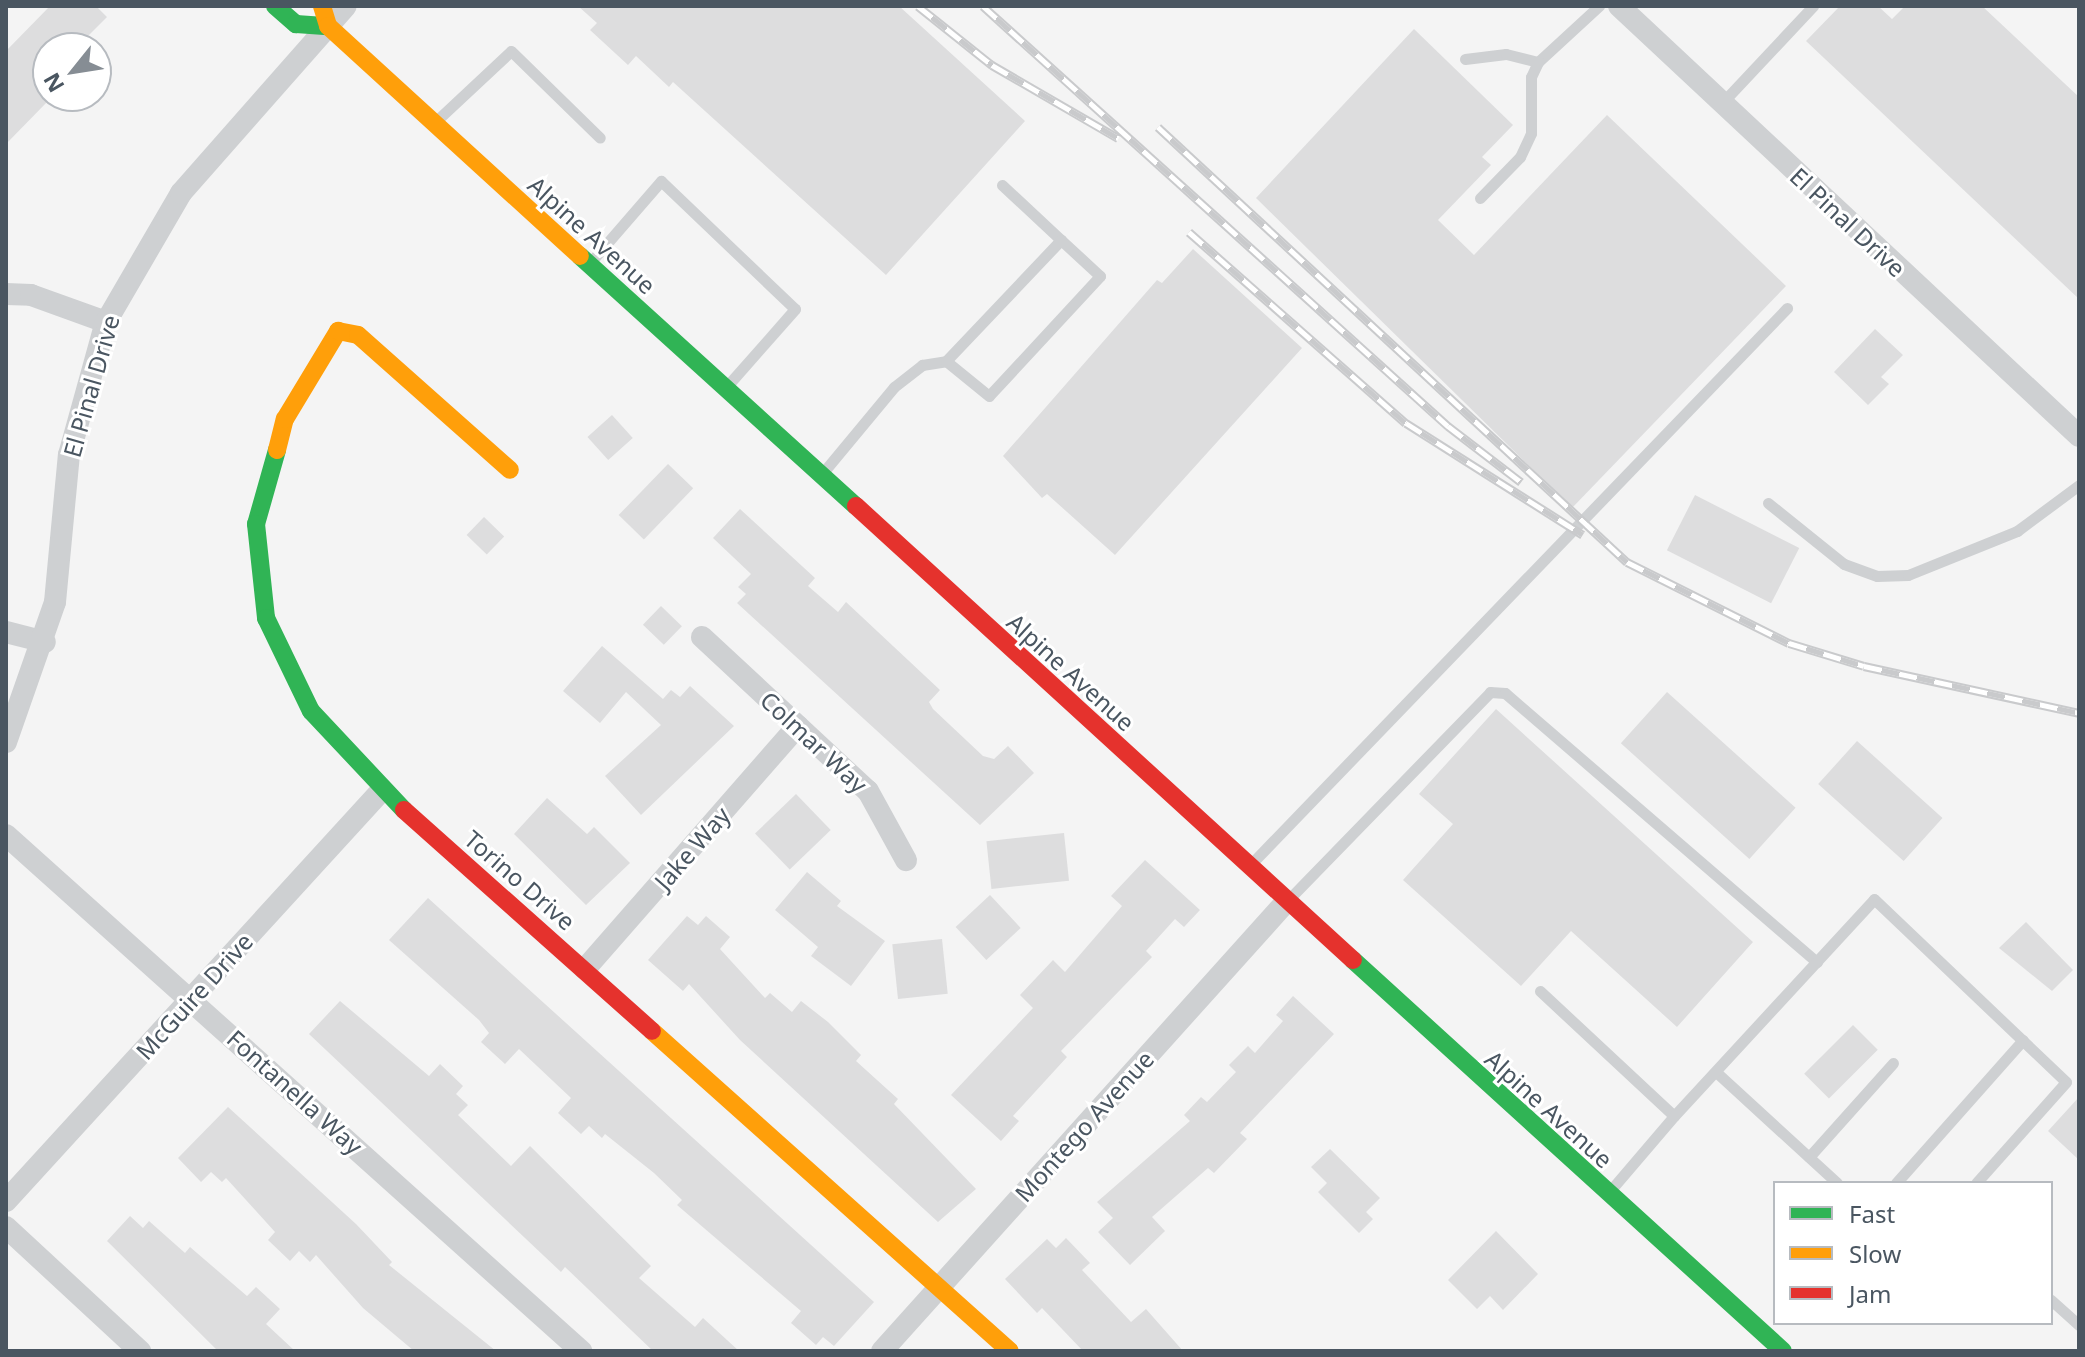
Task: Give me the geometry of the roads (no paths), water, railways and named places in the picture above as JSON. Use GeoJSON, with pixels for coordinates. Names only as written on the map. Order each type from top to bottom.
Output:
{"type":"FeatureCollection","features":[{"type":"Feature","properties":{"kind":"street"},"geometry":{"type":"LineString","coordinates":[[275,6],[296,24],[325,16]]}},
{"type":"Feature","properties":{"kind":"street","name":"El Pinal Drive"},"geometry":{"type":"LineString","coordinates":[[6,742],[45,642],[69,455],[106,322],[181,193],[325,16],[346,6]]}},
{"type":"Feature","properties":{"kind":"street","name":"El Pinal Drive"},"geometry":{"type":"LineString","coordinates":[[1619,6],[2079,436]]}},
{"type":"Feature","properties":{"kind":"street","name":"Alpine Avenue"},"geometry":{"type":"LineString","coordinates":[[325,16],[434,124],[1607,1195],[1783,1351]]}},
{"type":"Feature","properties":{"kind":"street"},"geometry":{"type":"LineString","coordinates":[[6,294],[31,295],[106,322]]}},
{"type":"Feature","properties":{"kind":"street","name":"Torino Drive"},"geometry":{"type":"LineString","coordinates":[[510,470],[358,335],[338,331],[285,419],[267,470],[256,524],[256,567],[266,618],[289,674],[311,711],[382,790],[1010,1351]]}},
{"type":"Feature","properties":{"kind":"street"},"geometry":{"type":"LineString","coordinates":[[6,632],[45,642]]}},
{"type":"Feature","properties":{"kind":"street","name":"Colmar Way"},"geometry":{"type":"LineString","coordinates":[[702,637],[868,791],[906,860]]}},
{"type":"Feature","properties":{"kind":"street","name":"Jake Way"},"geometry":{"type":"LineString","coordinates":[[585,969],[798,726]]}},
{"type":"Feature","properties":{"kind":"street","name":"McGuire Drive"},"geometry":{"type":"LineString","coordinates":[[6,1201],[382,790]]}},
{"type":"Feature","properties":{"kind":"street","name":"Fontanella Way"},"geometry":{"type":"LineString","coordinates":[[6,835],[192,998],[581,1351]]}},
{"type":"Feature","properties":{"kind":"street","name":"Montego Avenue"},"geometry":{"type":"LineString","coordinates":[[882,1351],[1286,902]]}},
{"type":"Feature","properties":{"kind":"street"},"geometry":{"type":"LineString","coordinates":[[6,1227],[140,1351]]}},
{"type":"Feature","properties":{"kind":"lane"},"geometry":{"type":"LineString","coordinates":[[1480,198],[1520,157],[1531,133],[1531,77],[1538,62],[1599,6]]}},
{"type":"Feature","properties":{"kind":"lane"},"geometry":{"type":"LineString","coordinates":[[1722,103],[1813,6]]}},
{"type":"Feature","properties":{"kind":"lane"},"geometry":{"type":"LineString","coordinates":[[434,124],[511,51],[600,138]]}},
{"type":"Feature","properties":{"kind":"lane"},"geometry":{"type":"LineString","coordinates":[[1465,59],[1506,54],[1538,62]]}},
{"type":"Feature","properties":{"kind":"lane"},"geometry":{"type":"LineString","coordinates":[[589,265],[661,181],[795,309],[724,389]]}},
{"type":"Feature","properties":{"kind":"lane"},"geometry":{"type":"LineString","coordinates":[[946,361],[989,396],[1100,276],[1002,185]]}},
{"type":"Feature","properties":{"kind":"lane"},"geometry":{"type":"LineString","coordinates":[[820,476],[894,387],[922,365],[946,361],[1061,240]]}},
{"type":"Feature","properties":{"kind":"lane"},"geometry":{"type":"LineString","coordinates":[[1249,867],[1787,308]]}},
{"type":"Feature","properties":{"kind":"lane"},"geometry":{"type":"LineString","coordinates":[[1768,503],[1844,564],[1877,576],[1908,575],[2017,531],[2079,485]]}},
{"type":"Feature","properties":{"kind":"lane"},"geometry":{"type":"LineString","coordinates":[[1286,902],[1490,692],[1505,693],[1817,962]]}},
{"type":"Feature","properties":{"kind":"lane"},"geometry":{"type":"LineString","coordinates":[[1607,1195],[1674,1116],[1874,899],[2066,1082],[1978,1181]]}},
{"type":"Feature","properties":{"kind":"lane"},"geometry":{"type":"LineString","coordinates":[[1540,991],[1674,1116]]}},
{"type":"Feature","properties":{"kind":"lane"},"geometry":{"type":"LineString","coordinates":[[1898,1181],[2023,1040]]}},
{"type":"Feature","properties":{"kind":"lane"},"geometry":{"type":"LineString","coordinates":[[1809,1157],[1893,1063]]}},
{"type":"Feature","properties":{"kind":"lane"},"geometry":{"type":"LineString","coordinates":[[1716,1072],[1835,1181]]}},
{"type":"Feature","properties":{"kind":"lane"},"geometry":{"type":"LineString","coordinates":[[2053,1302],[2079,1325]]}},
{"type":"Feature","properties":{"kind":"railway"},"geometry":{"type":"LineString","coordinates":[[918,6],[992,65],[1118,138]]}},
{"type":"Feature","properties":{"kind":"railway"},"geometry":{"type":"LineString","coordinates":[[983,6],[1448,426],[1521,482]]}},
{"type":"Feature","properties":{"kind":"railway"},"geometry":{"type":"LineString","coordinates":[[1158,127],[1627,562],[1789,643],[1864,666],[2079,713]]}},
{"type":"Feature","properties":{"kind":"railway"},"geometry":{"type":"LineString","coordinates":[[1189,232],[1406,423],[1583,535]]}}]}
